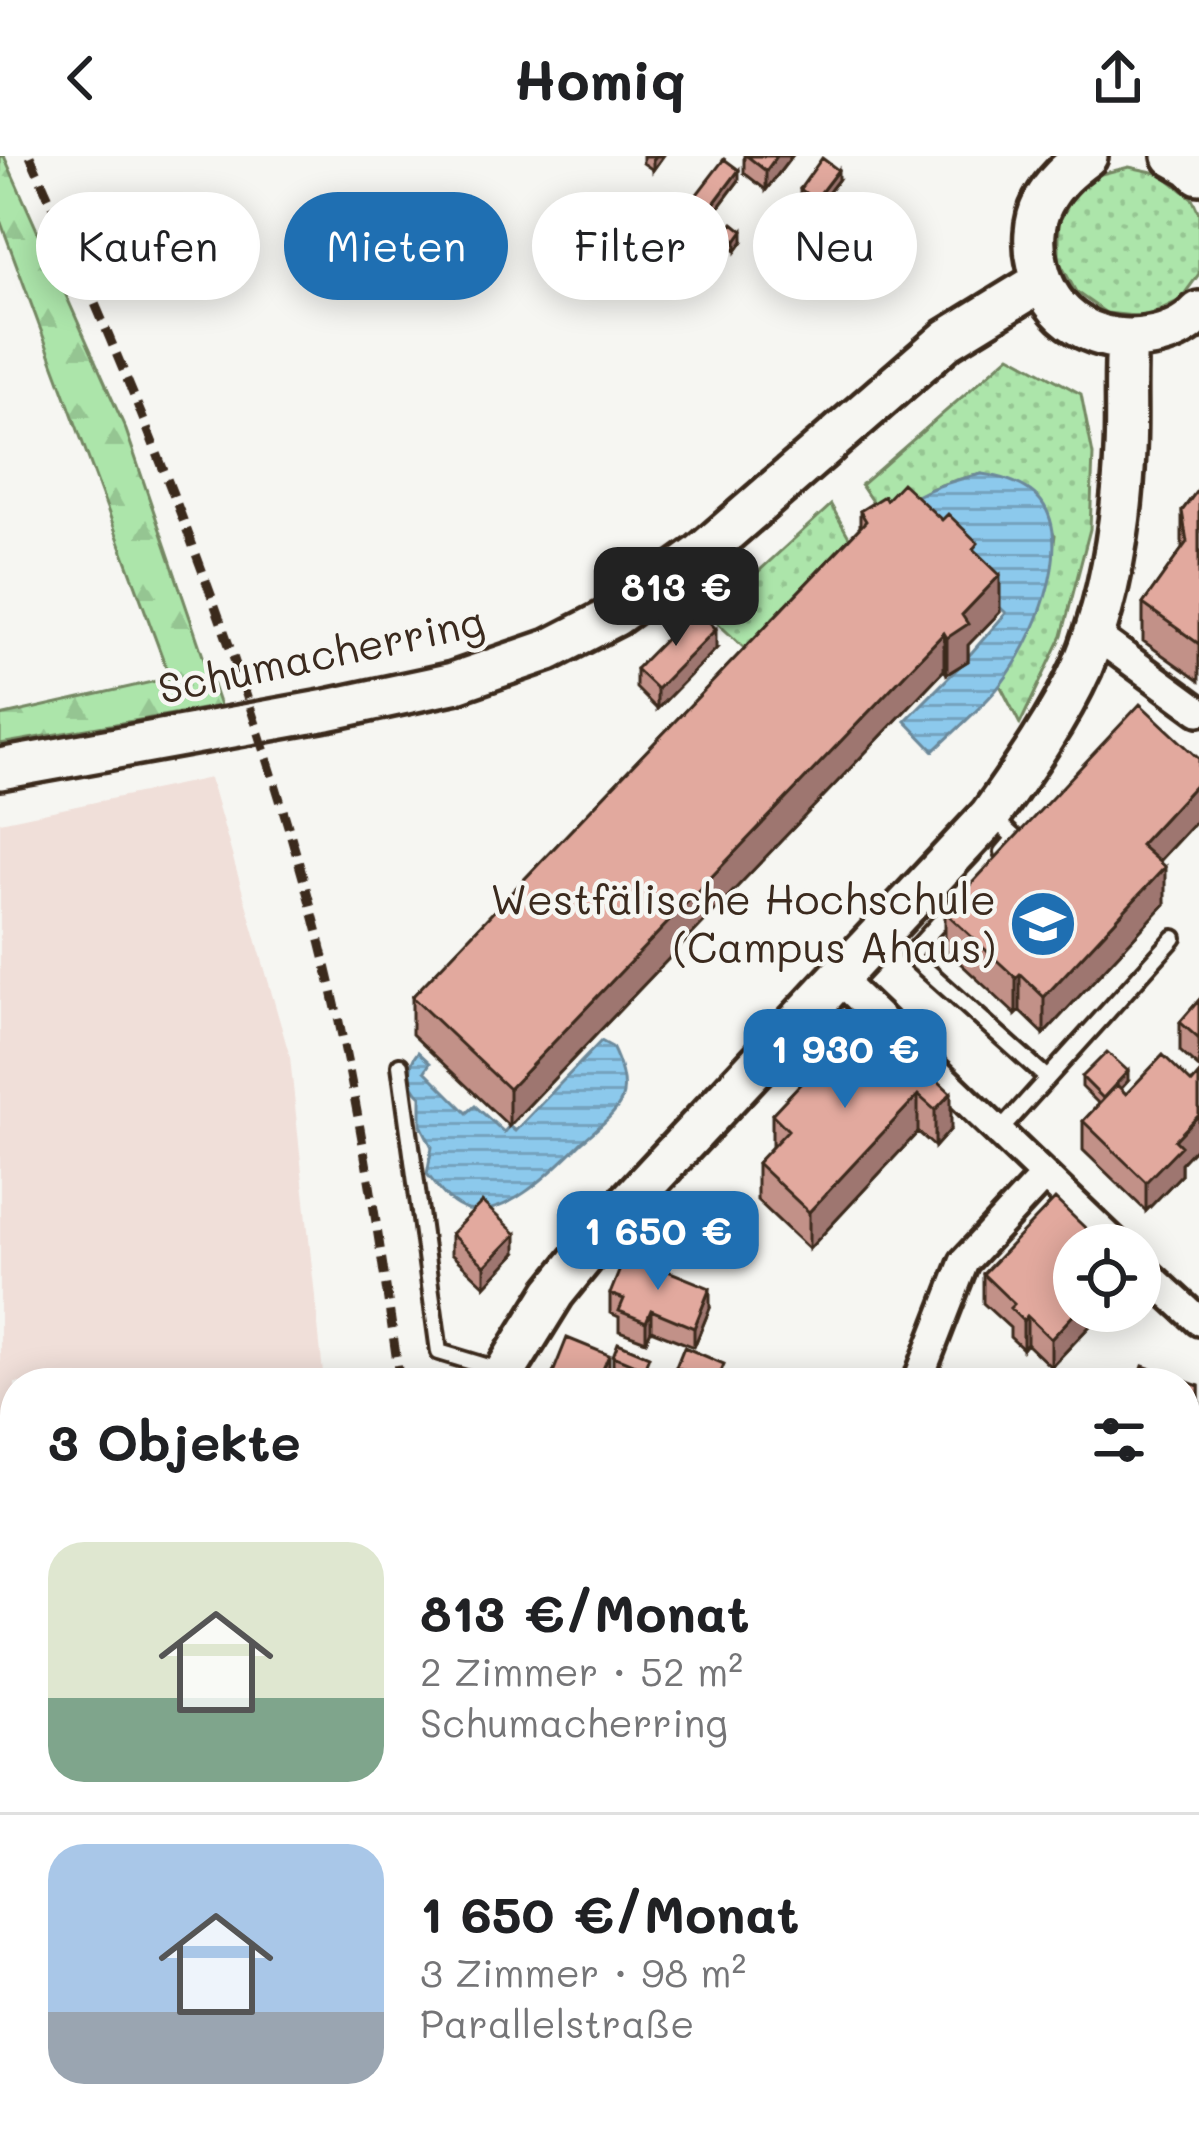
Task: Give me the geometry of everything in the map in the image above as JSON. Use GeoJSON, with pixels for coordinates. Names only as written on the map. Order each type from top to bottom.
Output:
{"type":"FeatureCollection","features":[{"type":"Feature","properties":{"kind":"main road"},"geometry":{"type":"LineString","coordinates":[[1173,156],[1199,174]]}},
{"type":"Feature","properties":{"kind":"main road"},"geometry":{"type":"LineString","coordinates":[[1062,162],[1040,207],[1033,245],[1041,282],[1057,307],[1079,326],[1127,341],[1166,334],[1199,312]]}},
{"type":"Feature","properties":{"kind":"main road","name":"Schumacherring"},"geometry":{"type":"LineString","coordinates":[[0,769],[453,683],[549,650],[615,616],[700,555],[948,339],[1041,282]]}},
{"type":"Feature","properties":{"kind":"main road"},"geometry":{"type":"LineString","coordinates":[[508,1368],[554,1293],[618,1214],[990,815],[1042,742],[1081,668],[1106,596],[1125,451],[1127,341]]}},
{"type":"Feature","properties":{"kind":"street"},"geometry":{"type":"LineString","coordinates":[[1094,634],[1199,711]]}},
{"type":"Feature","properties":{"kind":"street"},"geometry":{"type":"LineString","coordinates":[[838,978],[1095,1224]]}},
{"type":"Feature","properties":{"kind":"street"},"geometry":{"type":"LineString","coordinates":[[923,1368],[964,1262],[1044,1176]]}},
{"type":"Feature","properties":{"kind":"street"},"geometry":{"type":"LineString","coordinates":[[1161,1286],[1199,1321]]}},
{"type":"Feature","properties":{"kind":"lane"},"geometry":{"type":"LineString","coordinates":[[985,872],[1015,838],[990,815]]}},
{"type":"Feature","properties":{"kind":"lane"},"geometry":{"type":"LineString","coordinates":[[970,888],[910,955],[1047,1078]]}},
{"type":"Feature","properties":{"kind":"lane"},"geometry":{"type":"LineString","coordinates":[[999,1132],[1174,938]]}},
{"type":"Feature","properties":{"kind":"lane"},"geometry":{"type":"LineString","coordinates":[[400,1065],[440,1352],[480,1368]]}},
{"type":"Feature","properties":{"kind":"shaded area"},"geometry":{"type":"Polygon","coordinates":[[[210,778],[290,1057],[322,1368],[0,1368],[0,822],[210,778]]]}},
{"type":"Feature","properties":{"kind":"green space"},"geometry":{"type":"Polygon","coordinates":[[[0,156],[4,156],[36,228],[36,300],[68,300],[126,430],[220,706],[0,744],[0,716],[170,678],[0,220],[0,156]]]}},
{"type":"Feature","properties":{"kind":"green space"},"geometry":{"type":"Polygon","coordinates":[[[1129,167],[1162,174],[1192,198],[1199,213],[1199,274],[1180,300],[1144,317],[1106,313],[1076,292],[1059,261],[1059,222],[1075,193],[1101,174],[1129,167]]]}},
{"type":"Feature","properties":{"kind":"green space"},"geometry":{"type":"Polygon","coordinates":[[[1010,355],[1081,394],[1093,455],[1090,529],[1062,636],[1020,724],[1000,685],[1038,614],[1055,535],[982,474],[930,490],[885,521],[861,485],[1010,355]]]}},
{"type":"Feature","properties":{"kind":"green space"},"geometry":{"type":"Polygon","coordinates":[[[831,505],[859,555],[758,661],[710,616],[831,505]]]}},
{"type":"Feature","properties":{"kind":"water"},"geometry":{"type":"Polygon","coordinates":[[[982,474],[1014,482],[1041,501],[1051,520],[1052,569],[1037,621],[1013,667],[986,702],[934,751],[905,721],[1006,613],[896,508],[937,487],[982,474]]]}},
{"type":"Feature","properties":{"kind":"water"},"geometry":{"type":"Polygon","coordinates":[[[601,1041],[612,1047],[624,1088],[621,1101],[604,1122],[546,1176],[499,1207],[468,1210],[444,1195],[427,1174],[432,1147],[421,1125],[421,1096],[410,1075],[418,1052],[430,1063],[425,1071],[467,1113],[475,1106],[504,1132],[509,1126],[515,1131],[601,1041]]]}},
{"type":"Feature","properties":{"kind":"building"},"geometry":{"type":"Polygon","coordinates":[[[747,156],[777,156],[766,171],[747,156]]]}},
{"type":"Feature","properties":{"kind":"building"},"geometry":{"type":"Polygon","coordinates":[[[822,158],[838,170],[821,192],[800,189],[822,158]]]}},
{"type":"Feature","properties":{"kind":"building"},"geometry":{"type":"Polygon","coordinates":[[[724,159],[739,170],[722,192],[699,192],[724,159]]]}},
{"type":"Feature","properties":{"kind":"building"},"geometry":{"type":"Polygon","coordinates":[[[733,223],[743,231],[736,241],[729,236],[733,223]]]}},
{"type":"Feature","properties":{"kind":"building"},"geometry":{"type":"Polygon","coordinates":[[[902,483],[942,520],[948,514],[978,543],[973,549],[1000,575],[962,615],[968,624],[947,638],[944,633],[509,1089],[412,997],[866,521],[860,511],[884,496],[886,500],[902,483]]]}},
{"type":"Feature","properties":{"kind":"building"},"geometry":{"type":"Polygon","coordinates":[[[1199,488],[1199,644],[1143,604],[1187,542],[1182,511],[1199,488]]]}},
{"type":"Feature","properties":{"kind":"building"},"geometry":{"type":"Polygon","coordinates":[[[696,608],[716,629],[657,689],[636,669],[696,608]]]}},
{"type":"Feature","properties":{"kind":"building"},"geometry":{"type":"Polygon","coordinates":[[[1140,704],[1199,759],[1199,781],[1140,845],[1165,867],[1044,997],[1020,974],[1016,978],[945,912],[1140,704]]]}},
{"type":"Feature","properties":{"kind":"building"},"geometry":{"type":"Polygon","coordinates":[[[1199,1000],[1199,1039],[1180,1022],[1199,1000]]]}},
{"type":"Feature","properties":{"kind":"building"},"geometry":{"type":"Polygon","coordinates":[[[866,1014],[951,1093],[935,1110],[918,1095],[809,1212],[757,1163],[788,1130],[772,1114],[866,1014]]]}},
{"type":"Feature","properties":{"kind":"building"},"geometry":{"type":"Polygon","coordinates":[[[1107,1052],[1128,1071],[1103,1098],[1082,1077],[1107,1052]]]}},
{"type":"Feature","properties":{"kind":"building"},"geometry":{"type":"Polygon","coordinates":[[[1163,1055],[1192,1083],[1199,1075],[1199,1115],[1175,1140],[1181,1146],[1146,1182],[1083,1121],[1117,1085],[1126,1094],[1163,1055]]]}},
{"type":"Feature","properties":{"kind":"building"},"geometry":{"type":"Polygon","coordinates":[[[1055,1199],[1081,1224],[1053,1224],[1053,1332],[1058,1332],[1051,1339],[1027,1316],[1023,1321],[1010,1308],[1014,1304],[983,1274],[1055,1199]]]}},
{"type":"Feature","properties":{"kind":"building"},"geometry":{"type":"Polygon","coordinates":[[[482,1202],[516,1234],[485,1266],[451,1234],[482,1202]]]}},
{"type":"Feature","properties":{"kind":"building"},"geometry":{"type":"Polygon","coordinates":[[[626,1254],[710,1288],[694,1328],[651,1310],[646,1322],[619,1311],[624,1299],[610,1294],[626,1254]]]}},
{"type":"Feature","properties":{"kind":"building"},"geometry":{"type":"Polygon","coordinates":[[[567,1338],[609,1355],[603,1368],[555,1368],[567,1338]]]}},
{"type":"Feature","properties":{"kind":"building"},"geometry":{"type":"Polygon","coordinates":[[[618,1343],[649,1356],[642,1368],[613,1356],[618,1343]]]}},
{"type":"Feature","properties":{"kind":"building"},"geometry":{"type":"Polygon","coordinates":[[[684,1347],[724,1364],[722,1368],[676,1367],[684,1347]]]}},
{"type":"Feature","properties":{"kind":"railway"},"geometry":{"type":"LineString","coordinates":[[30,156],[181,516],[277,792],[321,946],[349,1070],[398,1368]]}},
{"type":"Feature","properties":{"kind":"place","name":"Westfälische Hochschule (Campus Ahaus)"},"geometry":{"type":"Point","coordinates":[1043,924]}}]}
